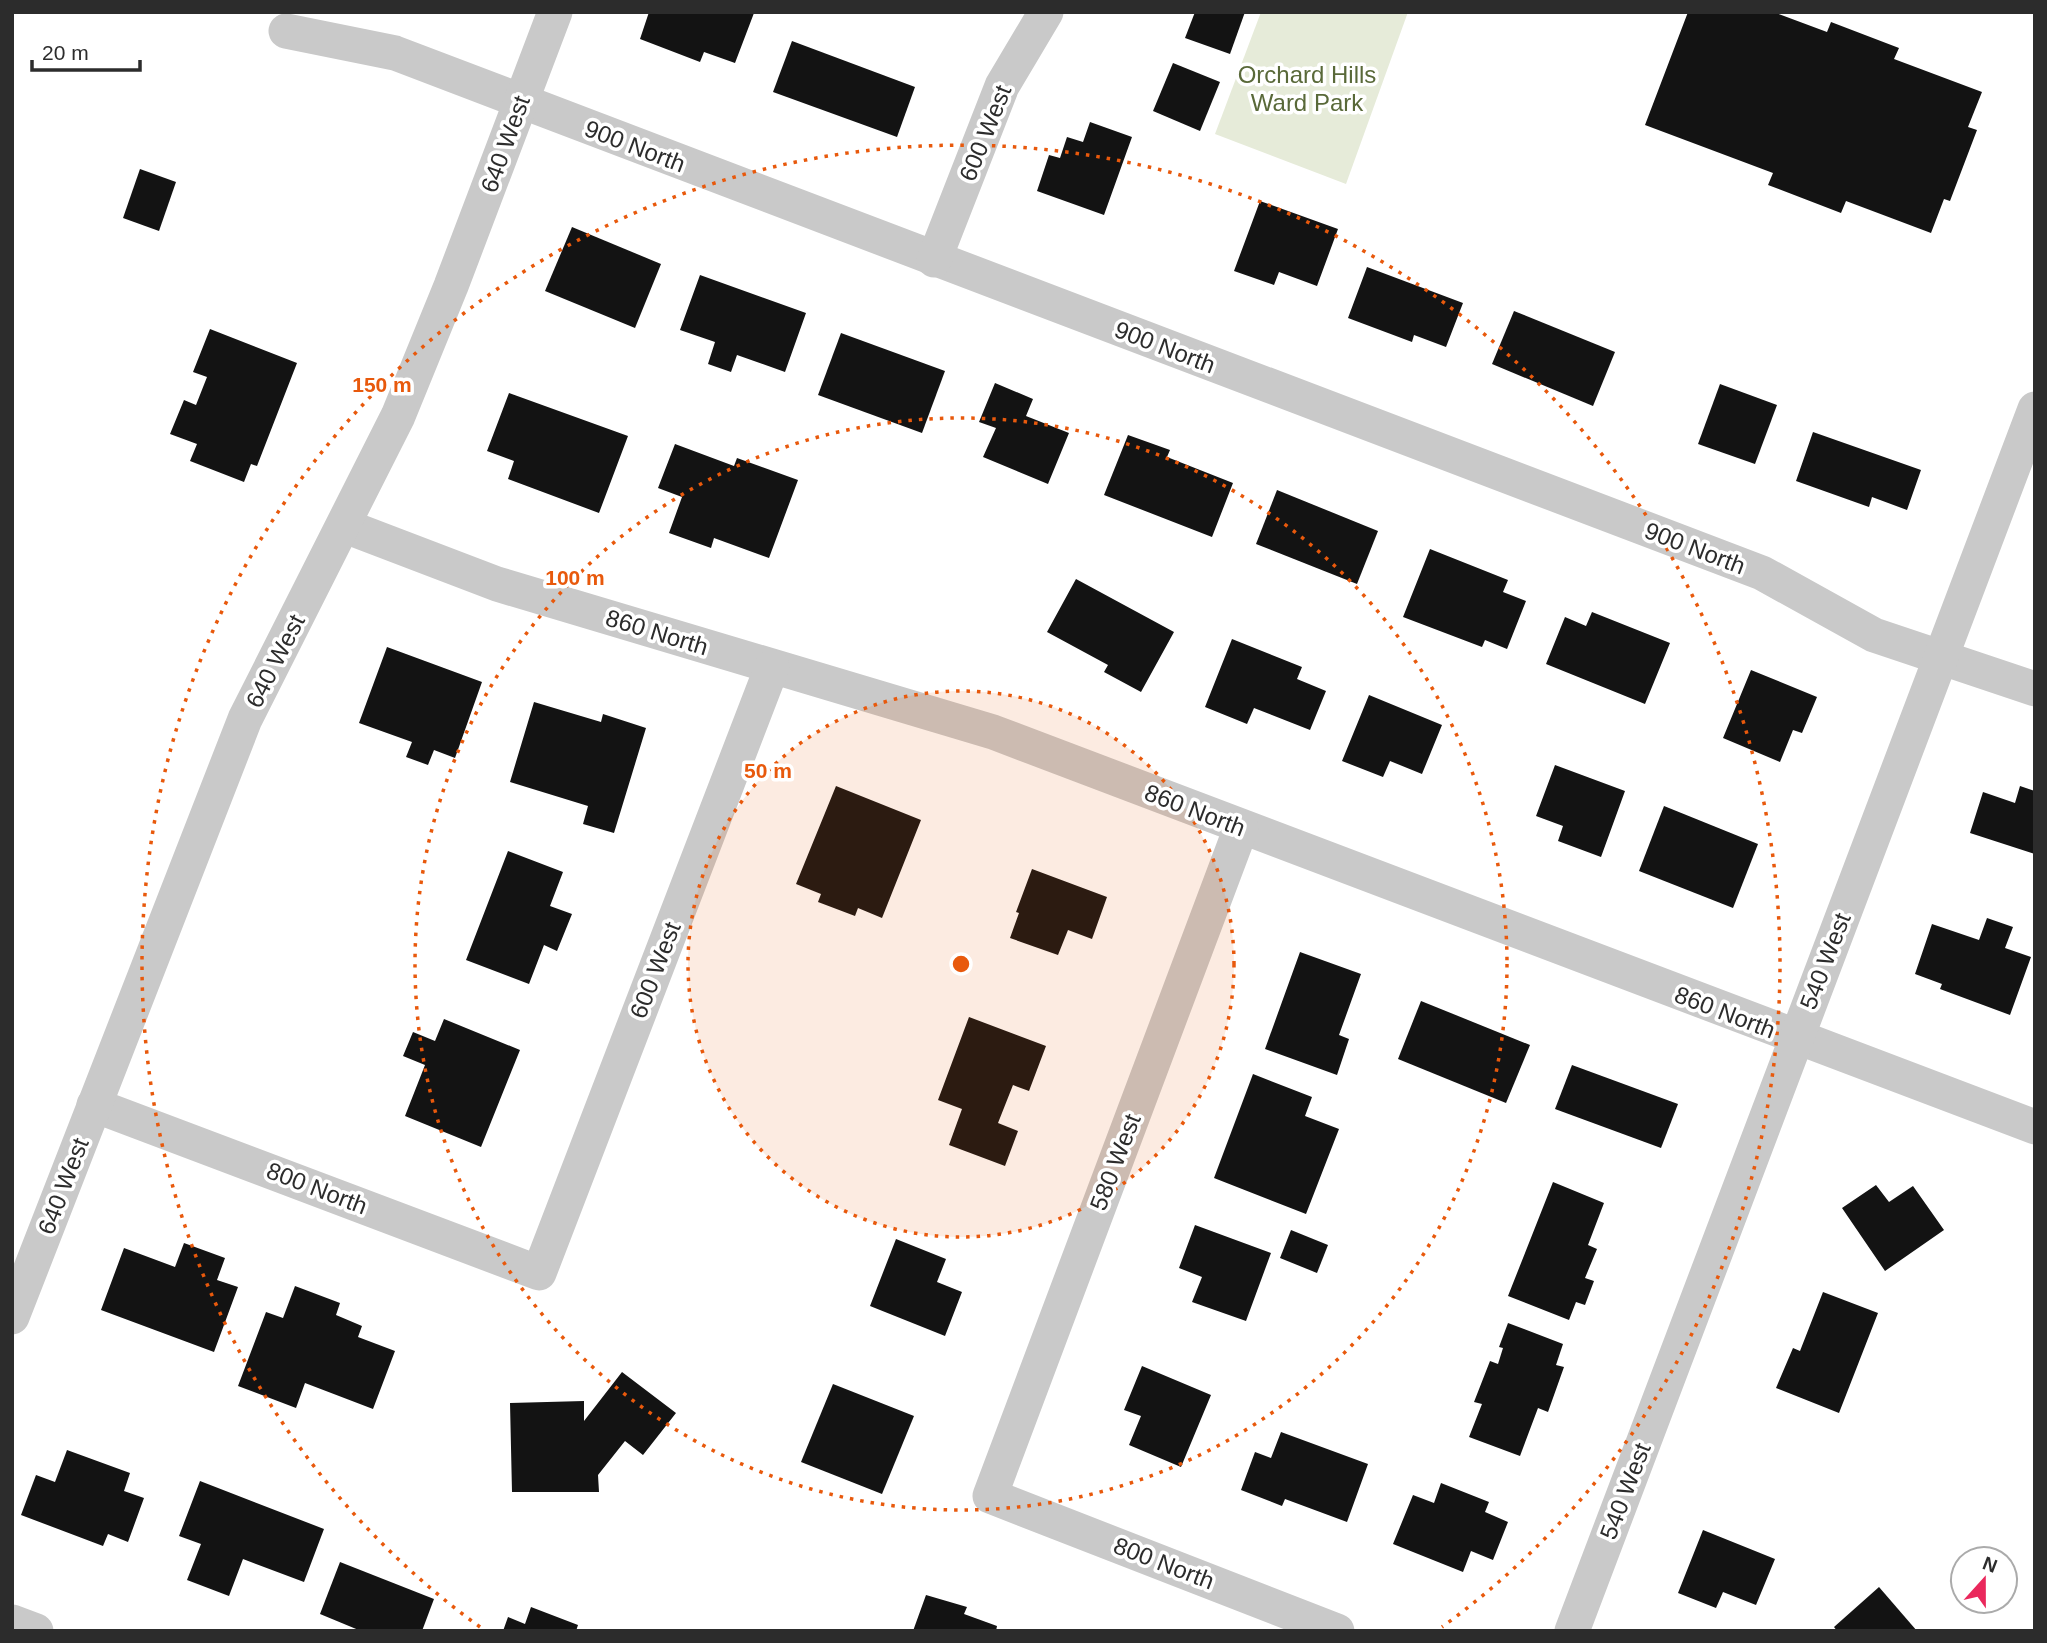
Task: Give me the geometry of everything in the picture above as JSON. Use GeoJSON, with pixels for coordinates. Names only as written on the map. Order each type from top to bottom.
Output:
{"type":"FeatureCollection","features":[{"type":"Feature","properties":{"kind":"street","name":"640 West"},"geometry":{"type":"LineString","coordinates":[[12,1317],[246,719],[398,416],[451,286],[555,12]]}},
{"type":"Feature","properties":{"kind":"street","name":"600 West"},"geometry":{"type":"LineString","coordinates":[[934,260],[1002,86],[1046,12]]}},
{"type":"Feature","properties":{"kind":"street","name":"900 North"},"geometry":{"type":"LineString","coordinates":[[286,31],[395,53],[1762,573],[1844,621],[1940,659],[2035,689]]}},
{"type":"Feature","properties":{"kind":"street","name":"540 West"},"geometry":{"type":"LineString","coordinates":[[1572,1631],[2035,409]]}},
{"type":"Feature","properties":{"kind":"street","name":"860 North"},"geometry":{"type":"LineString","coordinates":[[345,526],[497,583],[993,732],[2035,1127]]}},
{"type":"Feature","properties":{"kind":"street","name":"600 West"},"geometry":{"type":"LineString","coordinates":[[538,1273],[772,667]]}},
{"type":"Feature","properties":{"kind":"street","name":"580 West"},"geometry":{"type":"LineString","coordinates":[[990,1496],[1241,828]]}},
{"type":"Feature","properties":{"kind":"street","name":"800 North"},"geometry":{"type":"LineString","coordinates":[[94,1105],[538,1273]]}},
{"type":"Feature","properties":{"kind":"street","name":"800 North"},"geometry":{"type":"LineString","coordinates":[[990,1496],[1337,1631]]}},
{"type":"Feature","properties":{"kind":"street"},"geometry":{"type":"LineString","coordinates":[[12,1622],[36,1631]]}},
{"type":"Feature","properties":{"kind":"green space","name":"Orchard Hills Ward Park"},"geometry":{"type":"Polygon","coordinates":[[[1261,12],[1408,12],[1346,184],[1215,134],[1261,12]]]}},
{"type":"Feature","properties":{"kind":"building"},"geometry":{"type":"Polygon","coordinates":[[[649,12],[754,13],[735,63],[704,52],[700,62],[640,39],[649,12]]]}},
{"type":"Feature","properties":{"kind":"building"},"geometry":{"type":"Polygon","coordinates":[[[1195,12],[1245,12],[1230,54],[1185,38],[1195,12]]]}},
{"type":"Feature","properties":{"kind":"building"},"geometry":{"type":"Polygon","coordinates":[[[1688,12],[1773,12],[1827,32],[1831,22],[1899,48],[1894,59],[1982,92],[1968,127],[1977,130],[1950,201],[1944,199],[1931,233],[1846,201],[1841,213],[1768,185],[1773,173],[1645,125],[1688,12]]]}},
{"type":"Feature","properties":{"kind":"building"},"geometry":{"type":"Polygon","coordinates":[[[792,41],[915,87],[897,137],[773,92],[792,41]]]}},
{"type":"Feature","properties":{"kind":"building"},"geometry":{"type":"Polygon","coordinates":[[[1173,63],[1220,82],[1200,131],[1153,111],[1173,63]]]}},
{"type":"Feature","properties":{"kind":"building"},"geometry":{"type":"Polygon","coordinates":[[[1090,122],[1132,137],[1104,215],[1037,191],[1049,155],[1060,158],[1067,137],[1083,142],[1090,122]]]}},
{"type":"Feature","properties":{"kind":"building"},"geometry":{"type":"Polygon","coordinates":[[[140,169],[176,182],[159,231],[123,218],[140,169]]]}},
{"type":"Feature","properties":{"kind":"building"},"geometry":{"type":"Polygon","coordinates":[[[1260,201],[1338,229],[1317,286],[1279,272],[1274,285],[1234,271],[1260,201]]]}},
{"type":"Feature","properties":{"kind":"building"},"geometry":{"type":"Polygon","coordinates":[[[572,227],[661,264],[635,328],[545,291],[572,227]]]}},
{"type":"Feature","properties":{"kind":"building"},"geometry":{"type":"Polygon","coordinates":[[[1367,267],[1463,303],[1446,347],[1414,335],[1412,342],[1348,318],[1367,267]]]}},
{"type":"Feature","properties":{"kind":"building"},"geometry":{"type":"Polygon","coordinates":[[[700,275],[806,313],[785,372],[737,355],[731,372],[708,364],[715,342],[680,330],[700,275]]]}},
{"type":"Feature","properties":{"kind":"building"},"geometry":{"type":"Polygon","coordinates":[[[1514,311],[1615,352],[1593,406],[1492,364],[1514,311]]]}},
{"type":"Feature","properties":{"kind":"building"},"geometry":{"type":"Polygon","coordinates":[[[210,329],[297,363],[257,466],[251,464],[244,482],[190,461],[197,444],[170,434],[184,400],[196,405],[207,377],[193,372],[210,329]]]}},
{"type":"Feature","properties":{"kind":"building"},"geometry":{"type":"Polygon","coordinates":[[[841,333],[945,371],[922,433],[818,395],[841,333]]]}},
{"type":"Feature","properties":{"kind":"building"},"geometry":{"type":"Polygon","coordinates":[[[995,383],[1033,399],[1026,416],[1069,433],[1048,484],[983,457],[996,428],[979,422],[995,383]]]}},
{"type":"Feature","properties":{"kind":"building"},"geometry":{"type":"Polygon","coordinates":[[[1720,384],[1777,405],[1755,464],[1698,444],[1720,384]]]}},
{"type":"Feature","properties":{"kind":"building"},"geometry":{"type":"Polygon","coordinates":[[[509,393],[628,436],[599,513],[508,479],[514,461],[487,451],[509,393]]]}},
{"type":"Feature","properties":{"kind":"building"},"geometry":{"type":"Polygon","coordinates":[[[1813,432],[1921,470],[1907,510],[1872,497],[1869,507],[1796,481],[1813,432]]]}},
{"type":"Feature","properties":{"kind":"building"},"geometry":{"type":"Polygon","coordinates":[[[1128,435],[1170,450],[1167,457],[1233,483],[1212,537],[1104,495],[1128,435]]]}},
{"type":"Feature","properties":{"kind":"building"},"geometry":{"type":"Polygon","coordinates":[[[675,444],[734,466],[737,458],[798,480],[769,558],[714,538],[711,548],[669,533],[682,497],[658,488],[675,444]]]}},
{"type":"Feature","properties":{"kind":"building"},"geometry":{"type":"Polygon","coordinates":[[[1277,490],[1378,531],[1357,584],[1256,544],[1277,490]]]}},
{"type":"Feature","properties":{"kind":"building"},"geometry":{"type":"Polygon","coordinates":[[[1430,549],[1508,580],[1503,592],[1526,601],[1507,649],[1485,640],[1482,647],[1403,617],[1430,549]]]}},
{"type":"Feature","properties":{"kind":"building"},"geometry":{"type":"Polygon","coordinates":[[[1076,579],[1174,632],[1141,692],[1104,672],[1108,665],[1047,632],[1076,579]]]}},
{"type":"Feature","properties":{"kind":"building"},"geometry":{"type":"Polygon","coordinates":[[[1592,612],[1670,643],[1645,704],[1546,664],[1565,617],[1586,626],[1592,612]]]}},
{"type":"Feature","properties":{"kind":"building"},"geometry":{"type":"Polygon","coordinates":[[[1232,639],[1302,667],[1297,679],[1326,691],[1310,730],[1254,708],[1247,724],[1205,707],[1232,639]]]}},
{"type":"Feature","properties":{"kind":"building"},"geometry":{"type":"Polygon","coordinates":[[[387,647],[482,682],[455,758],[434,750],[428,765],[406,757],[412,742],[359,723],[387,647]]]}},
{"type":"Feature","properties":{"kind":"building"},"geometry":{"type":"Polygon","coordinates":[[[1751,670],[1817,697],[1802,733],[1793,730],[1780,762],[1723,738],[1751,670]]]}},
{"type":"Feature","properties":{"kind":"building"},"geometry":{"type":"Polygon","coordinates":[[[1369,695],[1442,725],[1422,774],[1390,761],[1383,777],[1342,761],[1369,695]]]}},
{"type":"Feature","properties":{"kind":"building"},"geometry":{"type":"Polygon","coordinates":[[[534,702],[601,722],[603,714],[646,728],[614,833],[583,824],[588,806],[510,782],[534,702]]]}},
{"type":"Feature","properties":{"kind":"building"},"geometry":{"type":"Polygon","coordinates":[[[1555,765],[1625,791],[1601,857],[1558,841],[1563,826],[1536,816],[1555,765]]]}},
{"type":"Feature","properties":{"kind":"building"},"geometry":{"type":"Polygon","coordinates":[[[836,786],[921,820],[882,918],[858,908],[855,916],[818,902],[821,894],[796,884],[836,786]]]}},
{"type":"Feature","properties":{"kind":"building"},"geometry":{"type":"Polygon","coordinates":[[[2020,786],[2035,791],[2035,854],[1970,833],[1983,792],[2015,803],[2020,786]]]}},
{"type":"Feature","properties":{"kind":"building"},"geometry":{"type":"Polygon","coordinates":[[[1664,806],[1758,844],[1733,908],[1639,871],[1664,806]]]}},
{"type":"Feature","properties":{"kind":"building"},"geometry":{"type":"Polygon","coordinates":[[[508,851],[563,872],[550,906],[572,914],[557,951],[544,945],[529,984],[466,960],[508,851]]]}},
{"type":"Feature","properties":{"kind":"building"},"geometry":{"type":"Polygon","coordinates":[[[1032,869],[1107,897],[1092,939],[1068,930],[1058,955],[1010,938],[1019,913],[1016,912],[1032,869]]]}},
{"type":"Feature","properties":{"kind":"building"},"geometry":{"type":"Polygon","coordinates":[[[1987,918],[2013,927],[2005,948],[2031,957],[2010,1015],[1940,989],[1942,984],[1915,974],[1932,924],[1979,940],[1987,918]]]}},
{"type":"Feature","properties":{"kind":"building"},"geometry":{"type":"Polygon","coordinates":[[[1300,952],[1361,974],[1339,1035],[1349,1039],[1337,1075],[1265,1049],[1300,952]]]}},
{"type":"Feature","properties":{"kind":"building"},"geometry":{"type":"Polygon","coordinates":[[[1421,1001],[1530,1045],[1506,1103],[1398,1059],[1421,1001]]]}},
{"type":"Feature","properties":{"kind":"building"},"geometry":{"type":"Polygon","coordinates":[[[969,1017],[1046,1046],[1029,1091],[1013,1085],[998,1123],[1018,1131],[1005,1166],[949,1145],[962,1109],[938,1100],[969,1017]]]}},
{"type":"Feature","properties":{"kind":"building"},"geometry":{"type":"Polygon","coordinates":[[[444,1019],[520,1050],[481,1147],[405,1116],[425,1065],[403,1056],[413,1032],[435,1041],[444,1019]]]}},
{"type":"Feature","properties":{"kind":"building"},"geometry":{"type":"Polygon","coordinates":[[[1572,1065],[1678,1104],[1661,1148],[1555,1109],[1572,1065]]]}},
{"type":"Feature","properties":{"kind":"building"},"geometry":{"type":"Polygon","coordinates":[[[1253,1074],[1312,1097],[1305,1116],[1339,1129],[1306,1214],[1214,1178],[1253,1074]]]}},
{"type":"Feature","properties":{"kind":"building"},"geometry":{"type":"Polygon","coordinates":[[[1553,1182],[1604,1203],[1588,1245],[1597,1249],[1585,1278],[1594,1281],[1585,1305],[1576,1302],[1569,1320],[1508,1296],[1553,1182]]]}},
{"type":"Feature","properties":{"kind":"building"},"geometry":{"type":"Polygon","coordinates":[[[1876,1185],[1889,1202],[1913,1186],[1944,1230],[1885,1271],[1842,1208],[1876,1185]]]}},
{"type":"Feature","properties":{"kind":"building"},"geometry":{"type":"Polygon","coordinates":[[[1195,1225],[1271,1253],[1246,1321],[1192,1302],[1202,1277],[1179,1268],[1195,1225]]]}},
{"type":"Feature","properties":{"kind":"building"},"geometry":{"type":"Polygon","coordinates":[[[1291,1230],[1328,1245],[1317,1273],[1280,1258],[1291,1230]]]}},
{"type":"Feature","properties":{"kind":"building"},"geometry":{"type":"Polygon","coordinates":[[[896,1239],[946,1259],[937,1282],[962,1292],[945,1336],[870,1306],[896,1239]]]}},
{"type":"Feature","properties":{"kind":"building"},"geometry":{"type":"Polygon","coordinates":[[[184,1243],[225,1258],[217,1280],[238,1287],[214,1352],[101,1310],[124,1248],[175,1267],[184,1243]]]}},
{"type":"Feature","properties":{"kind":"building"},"geometry":{"type":"Polygon","coordinates":[[[295,1286],[340,1303],[336,1315],[362,1326],[358,1337],[395,1351],[373,1409],[305,1383],[296,1408],[238,1386],[266,1312],[283,1318],[295,1286]]]}},
{"type":"Feature","properties":{"kind":"building"},"geometry":{"type":"Polygon","coordinates":[[[1823,1292],[1878,1313],[1839,1413],[1776,1388],[1793,1348],[1800,1351],[1823,1292]]]}},
{"type":"Feature","properties":{"kind":"building"},"geometry":{"type":"Polygon","coordinates":[[[1508,1323],[1563,1344],[1556,1365],[1564,1367],[1548,1412],[1538,1408],[1520,1456],[1469,1437],[1482,1404],[1474,1402],[1490,1361],[1498,1364],[1503,1348],[1499,1347],[1508,1323]]]}},
{"type":"Feature","properties":{"kind":"building"},"geometry":{"type":"Polygon","coordinates":[[[1142,1366],[1211,1395],[1181,1467],[1129,1445],[1141,1416],[1124,1410],[1142,1366]]]}},
{"type":"Feature","properties":{"kind":"building"},"geometry":{"type":"Polygon","coordinates":[[[622,1372],[676,1413],[643,1455],[625,1441],[598,1475],[599,1492],[512,1492],[510,1403],[584,1401],[584,1421],[622,1372]]]}},
{"type":"Feature","properties":{"kind":"building"},"geometry":{"type":"Polygon","coordinates":[[[833,1384],[914,1416],[882,1494],[801,1462],[833,1384]]]}},
{"type":"Feature","properties":{"kind":"building"},"geometry":{"type":"Polygon","coordinates":[[[1281,1432],[1368,1464],[1347,1522],[1285,1499],[1282,1506],[1241,1490],[1255,1452],[1271,1458],[1281,1432]]]}},
{"type":"Feature","properties":{"kind":"building"},"geometry":{"type":"Polygon","coordinates":[[[67,1450],[130,1473],[124,1491],[144,1498],[128,1542],[108,1534],[103,1546],[21,1515],[36,1475],[55,1482],[67,1450]]]}},
{"type":"Feature","properties":{"kind":"building"},"geometry":{"type":"Polygon","coordinates":[[[200,1481],[324,1529],[304,1582],[243,1559],[229,1596],[187,1580],[201,1544],[179,1536],[200,1481]]]}},
{"type":"Feature","properties":{"kind":"building"},"geometry":{"type":"Polygon","coordinates":[[[1441,1483],[1489,1502],[1485,1512],[1508,1522],[1493,1560],[1471,1551],[1463,1572],[1393,1544],[1413,1495],[1434,1503],[1441,1483]]]}},
{"type":"Feature","properties":{"kind":"building"},"geometry":{"type":"Polygon","coordinates":[[[1703,1530],[1775,1559],[1756,1605],[1723,1592],[1716,1608],[1678,1593],[1703,1530]]]}},
{"type":"Feature","properties":{"kind":"building"},"geometry":{"type":"Polygon","coordinates":[[[340,1562],[434,1599],[422,1631],[361,1631],[320,1614],[340,1562]]]}},
{"type":"Feature","properties":{"kind":"building"},"geometry":{"type":"Polygon","coordinates":[[[1879,1587],[1917,1631],[1837,1631],[1834,1627],[1879,1587]]]}},
{"type":"Feature","properties":{"kind":"building"},"geometry":{"type":"Polygon","coordinates":[[[926,1595],[967,1607],[964,1614],[997,1626],[996,1631],[913,1631],[926,1595]]]}},
{"type":"Feature","properties":{"kind":"building"},"geometry":{"type":"Polygon","coordinates":[[[531,1607],[578,1625],[576,1631],[503,1631],[508,1617],[525,1624],[531,1607]]]}}]}
